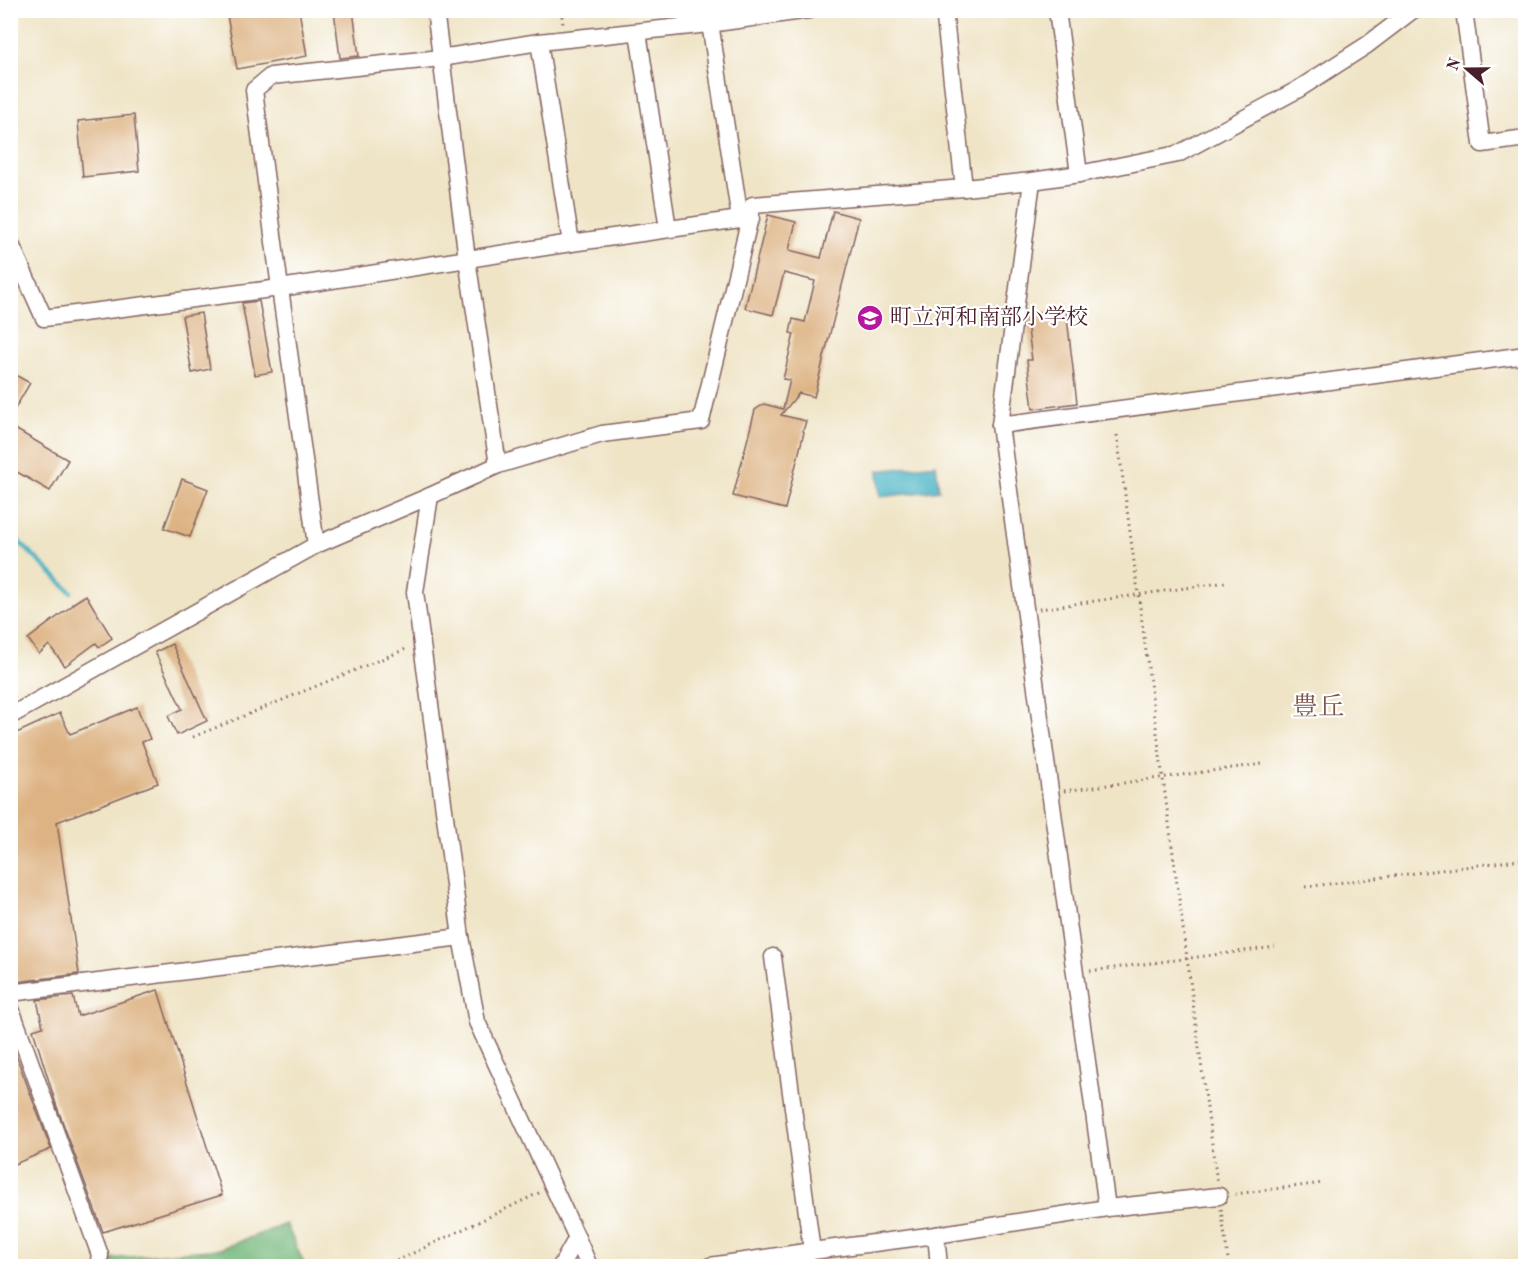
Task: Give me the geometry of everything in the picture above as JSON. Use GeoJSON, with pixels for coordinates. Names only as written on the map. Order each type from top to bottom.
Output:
{"type":"FeatureCollection","features":[{"type":"Feature","properties":{"kind":"street"},"geometry":{"type":"LineString","coordinates":[[435,10],[467,259],[498,465]]}},
{"type":"Feature","properties":{"kind":"street"},"geometry":{"type":"LineString","coordinates":[[316,545],[254,90],[271,76],[441,58],[539,42],[638,32],[709,17],[809,10]]}},
{"type":"Feature","properties":{"kind":"street"},"geometry":{"type":"LineString","coordinates":[[944,10],[964,188]]}},
{"type":"Feature","properties":{"kind":"street"},"geometry":{"type":"LineString","coordinates":[[1057,10],[1079,174]]}},
{"type":"Feature","properties":{"kind":"street"},"geometry":{"type":"LineString","coordinates":[[10,716],[316,545],[498,465],[602,434],[701,421],[745,219],[753,204],[1032,181],[1178,154],[1297,90],[1367,45],[1413,10]]}},
{"type":"Feature","properties":{"kind":"street"},"geometry":{"type":"LineString","coordinates":[[1464,10],[1482,144],[1526,138]]}},
{"type":"Feature","properties":{"kind":"street"},"geometry":{"type":"LineString","coordinates":[[709,17],[745,219]]}},
{"type":"Feature","properties":{"kind":"street"},"geometry":{"type":"LineString","coordinates":[[638,32],[668,229]]}},
{"type":"Feature","properties":{"kind":"street"},"geometry":{"type":"LineString","coordinates":[[539,42],[571,243]]}},
{"type":"Feature","properties":{"kind":"street"},"geometry":{"type":"LineString","coordinates":[[1032,181],[1000,425],[1107,1208]]}},
{"type":"Feature","properties":{"kind":"street"},"geometry":{"type":"LineString","coordinates":[[10,242],[44,318],[280,288],[745,219]]}},
{"type":"Feature","properties":{"kind":"street"},"geometry":{"type":"LineString","coordinates":[[1000,425],[1526,355]]}},
{"type":"Feature","properties":{"kind":"street"},"geometry":{"type":"LineString","coordinates":[[430,496],[415,592],[461,937],[477,1022],[589,1266]]}},
{"type":"Feature","properties":{"kind":"street"},"geometry":{"type":"LineString","coordinates":[[10,993],[461,937]]}},
{"type":"Feature","properties":{"kind":"street"},"geometry":{"type":"LineString","coordinates":[[773,957],[812,1251]]}},
{"type":"Feature","properties":{"kind":"street"},"geometry":{"type":"LineString","coordinates":[[10,1006],[100,1255],[98,1266]]}},
{"type":"Feature","properties":{"kind":"street"},"geometry":{"type":"LineString","coordinates":[[710,1266],[936,1235],[1107,1208],[1220,1196]]}},
{"type":"Feature","properties":{"kind":"street"},"geometry":{"type":"LineString","coordinates":[[936,1235],[939,1266]]}},
{"type":"Feature","properties":{"kind":"street"},"geometry":{"type":"LineString","coordinates":[[561,1266],[577,1238]]}},
{"type":"Feature","properties":{"kind":"path"},"geometry":{"type":"LineString","coordinates":[[1117,435],[1229,1266]]}},
{"type":"Feature","properties":{"kind":"path"},"geometry":{"type":"LineString","coordinates":[[1026,611],[1227,582]]}},
{"type":"Feature","properties":{"kind":"path"},"geometry":{"type":"LineString","coordinates":[[193,737],[422,642]]}},
{"type":"Feature","properties":{"kind":"path"},"geometry":{"type":"LineString","coordinates":[[1051,793],[1262,764]]}},
{"type":"Feature","properties":{"kind":"path"},"geometry":{"type":"LineString","coordinates":[[1305,887],[1526,859]]}},
{"type":"Feature","properties":{"kind":"path"},"geometry":{"type":"LineString","coordinates":[[1076,973],[1275,946]]}},
{"type":"Feature","properties":{"kind":"path"},"geometry":{"type":"LineString","coordinates":[[1220,1196],[1323,1183]]}},
{"type":"Feature","properties":{"kind":"path"},"geometry":{"type":"LineString","coordinates":[[386,1266],[553,1186]]}},
{"type":"Feature","properties":{"kind":"green space"},"geometry":{"type":"Polygon","coordinates":[[[286,1224],[305,1266],[111,1266],[111,1259],[220,1249],[286,1224]]]}},
{"type":"Feature","properties":{"kind":"water"},"geometry":{"type":"Polygon","coordinates":[[[936,464],[939,490],[880,497],[878,471],[936,464]]]}},
{"type":"Feature","properties":{"kind":"building"},"geometry":{"type":"Polygon","coordinates":[[[226,10],[299,10],[307,56],[237,69],[226,10]]]}},
{"type":"Feature","properties":{"kind":"building"},"geometry":{"type":"Polygon","coordinates":[[[334,10],[353,10],[359,56],[340,58],[334,10]]]}},
{"type":"Feature","properties":{"kind":"building"},"geometry":{"type":"Polygon","coordinates":[[[134,115],[139,171],[83,177],[78,121],[134,115]]]}},
{"type":"Feature","properties":{"kind":"building"},"geometry":{"type":"Polygon","coordinates":[[[833,211],[859,218],[814,397],[799,393],[781,415],[806,421],[785,509],[733,496],[755,410],[764,404],[783,409],[790,380],[783,379],[794,334],[790,333],[793,319],[805,322],[815,281],[784,273],[773,315],[745,308],[768,215],[796,222],[789,250],[821,258],[833,211]]]}},
{"type":"Feature","properties":{"kind":"building"},"geometry":{"type":"Polygon","coordinates":[[[259,301],[272,372],[255,375],[242,303],[259,301]]]}},
{"type":"Feature","properties":{"kind":"building"},"geometry":{"type":"Polygon","coordinates":[[[1066,309],[1077,403],[1033,409],[1027,360],[1032,360],[1026,314],[1066,309]]]}},
{"type":"Feature","properties":{"kind":"building"},"geometry":{"type":"Polygon","coordinates":[[[201,313],[210,369],[192,373],[182,316],[201,313]]]}},
{"type":"Feature","properties":{"kind":"building"},"geometry":{"type":"Polygon","coordinates":[[[10,372],[30,383],[10,417],[10,372]]]}},
{"type":"Feature","properties":{"kind":"building"},"geometry":{"type":"Polygon","coordinates":[[[10,426],[68,460],[50,491],[10,468],[10,426]]]}},
{"type":"Feature","properties":{"kind":"building"},"geometry":{"type":"Polygon","coordinates":[[[182,479],[208,489],[190,537],[164,528],[182,479]]]}},
{"type":"Feature","properties":{"kind":"building"},"geometry":{"type":"Polygon","coordinates":[[[86,595],[112,638],[99,647],[96,643],[65,666],[49,645],[39,654],[28,639],[86,595]]]}},
{"type":"Feature","properties":{"kind":"building"},"geometry":{"type":"Polygon","coordinates":[[[172,644],[207,721],[177,735],[168,716],[182,709],[155,652],[172,644]]]}},
{"type":"Feature","properties":{"kind":"building"},"geometry":{"type":"Polygon","coordinates":[[[137,707],[150,739],[142,742],[158,783],[57,822],[79,974],[16,982],[10,941],[10,759],[16,756],[10,744],[10,736],[60,713],[70,734],[137,707]]]}},
{"type":"Feature","properties":{"kind":"building"},"geometry":{"type":"Polygon","coordinates":[[[158,990],[222,1195],[103,1232],[56,1104],[33,1030],[43,1027],[37,1000],[73,996],[78,1016],[158,990]]]}},
{"type":"Feature","properties":{"kind":"building"},"geometry":{"type":"Polygon","coordinates":[[[10,1039],[51,1149],[10,1166],[10,1039]]]}},
{"type":"Feature","properties":{"kind":"waterway"},"geometry":{"type":"LineString","coordinates":[[10,533],[71,592]]}},
{"type":"Feature","properties":{"kind":"place","name":"町立河和南部小学校"},"geometry":{"type":"Point","coordinates":[870,318]}},
{"type":"Feature","properties":{"kind":"district","name":"豊丘"},"geometry":{"type":"Point","coordinates":[1318,708]}}]}
